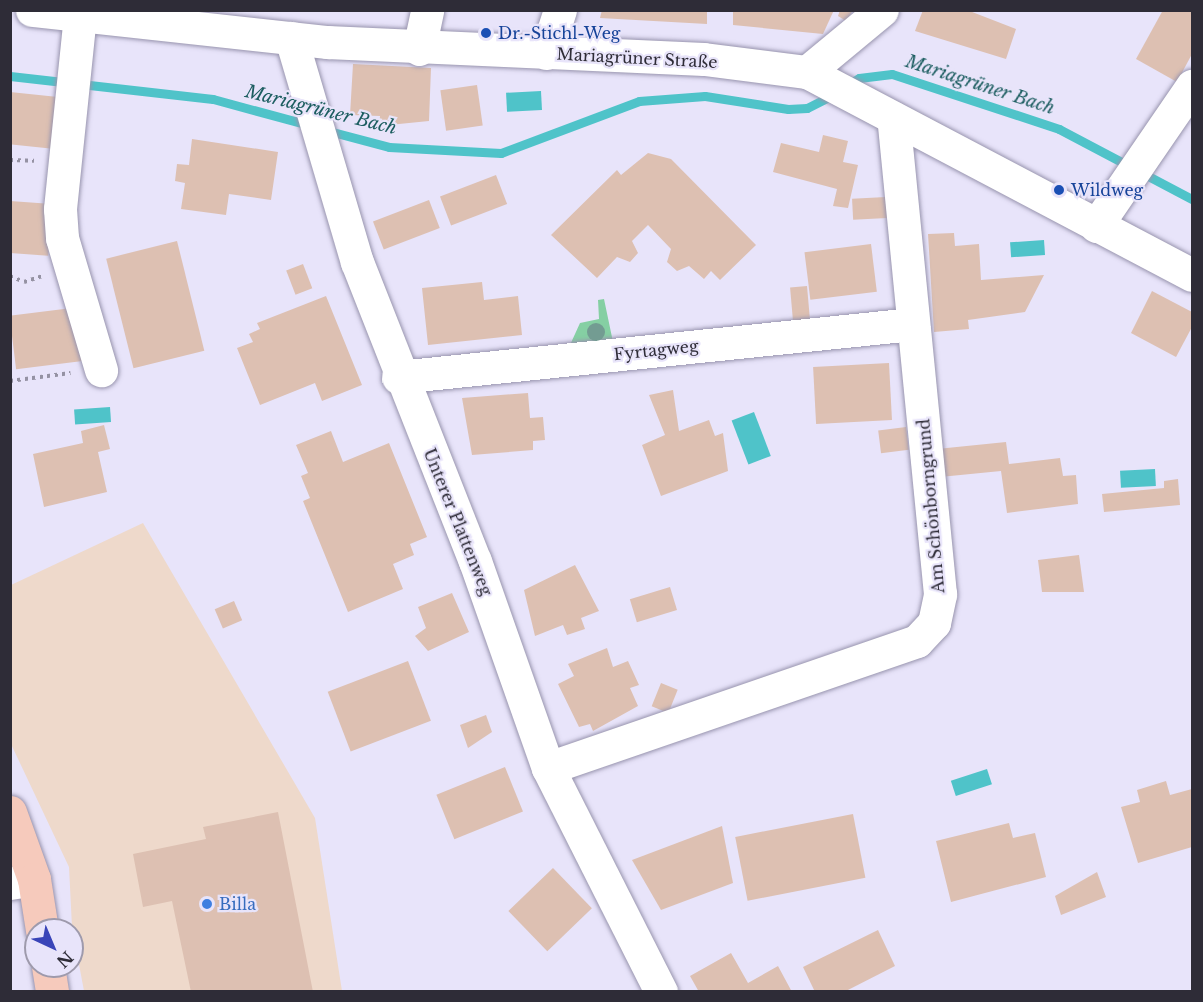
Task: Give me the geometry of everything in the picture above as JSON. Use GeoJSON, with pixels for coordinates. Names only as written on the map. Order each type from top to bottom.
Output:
{"type":"FeatureCollection","features":[{"type":"Feature","properties":{"kind":"main road"},"geometry":{"type":"LineString","coordinates":[[10,812],[22,881],[37,918]]}},
{"type":"Feature","properties":{"kind":"street","name":"Mariagrüner Straße"},"geometry":{"type":"LineString","coordinates":[[32,10],[97,14],[291,38],[419,49],[704,59],[829,84],[1192,275]]}},
{"type":"Feature","properties":{"kind":"street"},"geometry":{"type":"LineString","coordinates":[[419,49],[427,10]]}},
{"type":"Feature","properties":{"kind":"street"},"geometry":{"type":"LineString","coordinates":[[546,53],[560,10]]}},
{"type":"Feature","properties":{"kind":"street"},"geometry":{"type":"LineString","coordinates":[[829,84],[882,10]]}},
{"type":"Feature","properties":{"kind":"street"},"geometry":{"type":"LineString","coordinates":[[97,14],[72,83],[62,238],[101,370]]}},
{"type":"Feature","properties":{"kind":"street","name":"Unterer Plattenweg"},"geometry":{"type":"LineString","coordinates":[[291,38],[398,376],[475,561],[548,768],[661,992]]}},
{"type":"Feature","properties":{"kind":"street"},"geometry":{"type":"LineString","coordinates":[[1096,226],[1140,156],[1192,86]]}},
{"type":"Feature","properties":{"kind":"street","name":"Am Schönborngrund"},"geometry":{"type":"LineString","coordinates":[[548,768],[917,641],[934,623],[940,594],[892,118]]}},
{"type":"Feature","properties":{"kind":"street","name":"Fyrtagweg"},"geometry":{"type":"LineString","coordinates":[[398,376],[913,324]]}},
{"type":"Feature","properties":{"kind":"path"},"geometry":{"type":"LineString","coordinates":[[10,381],[101,370]]}},
{"type":"Feature","properties":{"kind":"shaded area"},"geometry":{"type":"Polygon","coordinates":[[[541,91],[542,110],[507,112],[506,93],[541,91]]]}},
{"type":"Feature","properties":{"kind":"shaded area"},"geometry":{"type":"Polygon","coordinates":[[[1044,240],[1045,255],[1011,257],[1010,242],[1044,240]]]}},
{"type":"Feature","properties":{"kind":"shaded area"},"geometry":{"type":"Polygon","coordinates":[[[604,299],[613,342],[570,345],[580,323],[599,319],[598,300],[604,299]]]}},
{"type":"Feature","properties":{"kind":"shaded area"},"geometry":{"type":"Polygon","coordinates":[[[110,407],[111,422],[75,424],[74,410],[110,407]]]}},
{"type":"Feature","properties":{"kind":"shaded area"},"geometry":{"type":"Polygon","coordinates":[[[754,412],[771,456],[748,464],[732,421],[754,412]]]}},
{"type":"Feature","properties":{"kind":"shaded area"},"geometry":{"type":"Polygon","coordinates":[[[1155,469],[1156,486],[1121,488],[1120,471],[1155,469]]]}},
{"type":"Feature","properties":{"kind":"shaded area"},"geometry":{"type":"Polygon","coordinates":[[[143,523],[315,818],[342,991],[84,991],[82,978],[84,978],[84,918],[72,918],[69,867],[11,744],[11,585],[143,523]]]}},
{"type":"Feature","properties":{"kind":"shaded area"},"geometry":{"type":"Polygon","coordinates":[[[987,769],[992,784],[956,796],[951,781],[987,769]]]}},
{"type":"Feature","properties":{"kind":"building"},"geometry":{"type":"Polygon","coordinates":[[[602,10],[707,10],[707,24],[600,18],[602,10]]]}},
{"type":"Feature","properties":{"kind":"building"},"geometry":{"type":"Polygon","coordinates":[[[733,10],[834,10],[823,34],[733,25],[733,10]]]}},
{"type":"Feature","properties":{"kind":"building"},"geometry":{"type":"Polygon","coordinates":[[[840,10],[853,10],[846,21],[838,16],[840,10]]]}},
{"type":"Feature","properties":{"kind":"building"},"geometry":{"type":"Polygon","coordinates":[[[923,10],[967,10],[1016,29],[1006,59],[915,31],[923,10]]]}},
{"type":"Feature","properties":{"kind":"building"},"geometry":{"type":"Polygon","coordinates":[[[1163,10],[1192,10],[1192,54],[1177,82],[1136,59],[1163,10]]]}},
{"type":"Feature","properties":{"kind":"building"},"geometry":{"type":"Polygon","coordinates":[[[353,64],[431,68],[429,121],[379,126],[380,116],[350,115],[353,64]]]}},
{"type":"Feature","properties":{"kind":"building"},"geometry":{"type":"Polygon","coordinates":[[[477,85],[483,126],[446,131],[440,90],[477,85]]]}},
{"type":"Feature","properties":{"kind":"building"},"geometry":{"type":"Polygon","coordinates":[[[10,92],[63,98],[57,149],[10,144],[10,92]]]}},
{"type":"Feature","properties":{"kind":"building"},"geometry":{"type":"Polygon","coordinates":[[[823,135],[848,141],[843,162],[858,165],[848,208],[833,206],[837,189],[773,172],[781,143],[819,152],[823,135]]]}},
{"type":"Feature","properties":{"kind":"building"},"geometry":{"type":"Polygon","coordinates":[[[192,139],[278,152],[271,200],[229,194],[226,215],[181,209],[185,183],[175,181],[177,164],[189,165],[192,139]]]}},
{"type":"Feature","properties":{"kind":"building"},"geometry":{"type":"Polygon","coordinates":[[[648,153],[671,159],[756,245],[720,280],[711,271],[704,279],[689,266],[677,271],[667,262],[671,249],[648,225],[632,241],[638,253],[630,262],[617,257],[597,278],[551,235],[617,170],[621,175],[648,153]]]}},
{"type":"Feature","properties":{"kind":"building"},"geometry":{"type":"Polygon","coordinates":[[[496,175],[507,204],[451,225],[440,197],[496,175]]]}},
{"type":"Feature","properties":{"kind":"building"},"geometry":{"type":"Polygon","coordinates":[[[886,197],[887,218],[853,220],[852,199],[886,197]]]}},
{"type":"Feature","properties":{"kind":"building"},"geometry":{"type":"Polygon","coordinates":[[[429,200],[440,228],[384,250],[373,222],[429,200]]]}},
{"type":"Feature","properties":{"kind":"building"},"geometry":{"type":"Polygon","coordinates":[[[10,201],[52,204],[48,256],[10,253],[10,201]]]}},
{"type":"Feature","properties":{"kind":"building"},"geometry":{"type":"Polygon","coordinates":[[[954,233],[955,246],[979,244],[981,280],[1044,275],[1025,312],[968,320],[969,329],[934,332],[928,234],[954,233]]]}},
{"type":"Feature","properties":{"kind":"building"},"geometry":{"type":"Polygon","coordinates":[[[177,241],[204,351],[134,368],[106,259],[177,241]]]}},
{"type":"Feature","properties":{"kind":"building"},"geometry":{"type":"Polygon","coordinates":[[[871,244],[877,292],[810,300],[804,252],[871,244]]]}},
{"type":"Feature","properties":{"kind":"building"},"geometry":{"type":"Polygon","coordinates":[[[303,264],[312,288],[296,295],[286,270],[303,264]]]}},
{"type":"Feature","properties":{"kind":"building"},"geometry":{"type":"Polygon","coordinates":[[[482,282],[484,300],[518,296],[522,335],[428,345],[422,288],[482,282]]]}},
{"type":"Feature","properties":{"kind":"building"},"geometry":{"type":"Polygon","coordinates":[[[807,286],[810,321],[793,322],[790,287],[807,286]]]}},
{"type":"Feature","properties":{"kind":"building"},"geometry":{"type":"Polygon","coordinates":[[[1152,291],[1192,312],[1192,327],[1176,357],[1131,333],[1152,291]]]}},
{"type":"Feature","properties":{"kind":"building"},"geometry":{"type":"Polygon","coordinates":[[[326,296],[362,385],[322,401],[315,383],[260,405],[237,348],[253,342],[249,334],[260,329],[257,323],[326,296]]]}},
{"type":"Feature","properties":{"kind":"building"},"geometry":{"type":"Polygon","coordinates":[[[80,307],[87,361],[16,369],[10,316],[80,307]]]}},
{"type":"Feature","properties":{"kind":"building"},"geometry":{"type":"Polygon","coordinates":[[[889,363],[892,420],[816,424],[813,367],[889,363]]]}},
{"type":"Feature","properties":{"kind":"building"},"geometry":{"type":"Polygon","coordinates":[[[673,390],[679,431],[709,420],[715,436],[723,433],[728,471],[661,496],[642,445],[665,435],[649,395],[673,390]]]}},
{"type":"Feature","properties":{"kind":"building"},"geometry":{"type":"Polygon","coordinates":[[[528,393],[530,418],[543,417],[545,440],[533,441],[533,450],[472,455],[462,398],[528,393]]]}},
{"type":"Feature","properties":{"kind":"building"},"geometry":{"type":"Polygon","coordinates":[[[104,425],[110,449],[98,452],[107,492],[44,507],[33,454],[83,443],[81,431],[104,425]]]}},
{"type":"Feature","properties":{"kind":"building"},"geometry":{"type":"Polygon","coordinates":[[[906,427],[909,450],[881,453],[878,430],[906,427]]]}},
{"type":"Feature","properties":{"kind":"building"},"geometry":{"type":"Polygon","coordinates":[[[331,431],[343,462],[389,443],[427,537],[410,544],[414,555],[393,564],[403,589],[348,612],[303,501],[310,498],[301,476],[308,473],[296,445],[331,431]]]}},
{"type":"Feature","properties":{"kind":"building"},"geometry":{"type":"Polygon","coordinates":[[[1006,442],[1009,464],[1060,458],[1063,476],[1076,475],[1078,504],[1007,513],[1001,471],[940,477],[937,449],[1006,442]]]}},
{"type":"Feature","properties":{"kind":"building"},"geometry":{"type":"Polygon","coordinates":[[[1178,479],[1180,505],[1104,512],[1102,494],[1164,488],[1164,481],[1178,479]]]}},
{"type":"Feature","properties":{"kind":"building"},"geometry":{"type":"Polygon","coordinates":[[[1079,555],[1084,592],[1042,592],[1038,560],[1079,555]]]}},
{"type":"Feature","properties":{"kind":"building"},"geometry":{"type":"Polygon","coordinates":[[[575,565],[599,611],[581,618],[585,629],[567,635],[563,625],[535,636],[524,590],[575,565]]]}},
{"type":"Feature","properties":{"kind":"building"},"geometry":{"type":"Polygon","coordinates":[[[670,587],[677,610],[637,622],[630,599],[670,587]]]}},
{"type":"Feature","properties":{"kind":"building"},"geometry":{"type":"Polygon","coordinates":[[[452,593],[469,632],[428,651],[415,636],[426,628],[418,607],[452,593]]]}},
{"type":"Feature","properties":{"kind":"building"},"geometry":{"type":"Polygon","coordinates":[[[234,601],[242,620],[223,629],[215,609],[234,601]]]}},
{"type":"Feature","properties":{"kind":"building"},"geometry":{"type":"Polygon","coordinates":[[[607,648],[613,667],[628,661],[639,685],[630,688],[638,706],[593,731],[590,724],[579,727],[558,684],[574,676],[568,664],[607,648]]]}},
{"type":"Feature","properties":{"kind":"building"},"geometry":{"type":"Polygon","coordinates":[[[408,661],[431,721],[351,752],[328,692],[408,661]]]}},
{"type":"Feature","properties":{"kind":"building"},"geometry":{"type":"Polygon","coordinates":[[[661,683],[678,690],[668,713],[652,706],[661,683]]]}},
{"type":"Feature","properties":{"kind":"building"},"geometry":{"type":"Polygon","coordinates":[[[486,715],[492,732],[468,748],[460,725],[486,715]]]}},
{"type":"Feature","properties":{"kind":"building"},"geometry":{"type":"Polygon","coordinates":[[[505,767],[523,812],[454,839],[436,795],[505,767]]]}},
{"type":"Feature","properties":{"kind":"building"},"geometry":{"type":"Polygon","coordinates":[[[1166,781],[1170,795],[1192,789],[1192,847],[1138,863],[1121,807],[1140,802],[1137,790],[1166,781]]]}},
{"type":"Feature","properties":{"kind":"building"},"geometry":{"type":"Polygon","coordinates":[[[278,812],[313,992],[191,992],[172,901],[143,907],[133,854],[206,839],[203,827],[278,812]]]}},
{"type":"Feature","properties":{"kind":"building"},"geometry":{"type":"Polygon","coordinates":[[[853,814],[865,878],[748,901],[735,837],[853,814]]]}},
{"type":"Feature","properties":{"kind":"building"},"geometry":{"type":"Polygon","coordinates":[[[1009,823],[1013,838],[1035,833],[1046,877],[951,902],[936,841],[1009,823]]]}},
{"type":"Feature","properties":{"kind":"building"},"geometry":{"type":"Polygon","coordinates":[[[722,826],[733,883],[661,910],[632,860],[722,826]]]}},
{"type":"Feature","properties":{"kind":"building"},"geometry":{"type":"Polygon","coordinates":[[[553,868],[592,908],[547,951],[508,911],[553,868]]]}},
{"type":"Feature","properties":{"kind":"building"},"geometry":{"type":"Polygon","coordinates":[[[1097,872],[1106,897],[1061,915],[1055,896],[1097,872]]]}},
{"type":"Feature","properties":{"kind":"building"},"geometry":{"type":"Polygon","coordinates":[[[878,930],[895,966],[844,992],[815,992],[803,967],[878,930]]]}},
{"type":"Feature","properties":{"kind":"building"},"geometry":{"type":"Polygon","coordinates":[[[731,953],[748,983],[778,966],[792,992],[699,992],[690,976],[731,953]]]}},
{"type":"Feature","properties":{"kind":"waterway","name":"Mariagrüner Bach"},"geometry":{"type":"LineString","coordinates":[[846,86],[859,78],[892,74],[1059,129],[1192,199]]}},
{"type":"Feature","properties":{"kind":"waterway","name":"Mariagrüner Bach"},"geometry":{"type":"LineString","coordinates":[[10,76],[213,99],[309,125]]}},
{"type":"Feature","properties":{"kind":"waterway","name":"Mariagrüner Bach"},"geometry":{"type":"LineString","coordinates":[[325,130],[389,147],[501,153],[639,101],[705,96],[788,109],[807,108],[835,94]]}},
{"type":"Feature","properties":{"kind":"place","name":"Dr.-Stichl-Weg"},"geometry":{"type":"Point","coordinates":[486,33]}},
{"type":"Feature","properties":{"kind":"place","name":"Wildweg"},"geometry":{"type":"Point","coordinates":[1059,190]}},
{"type":"Feature","properties":{"kind":"place","name":"Billa"},"geometry":{"type":"Point","coordinates":[207,904]}}]}
